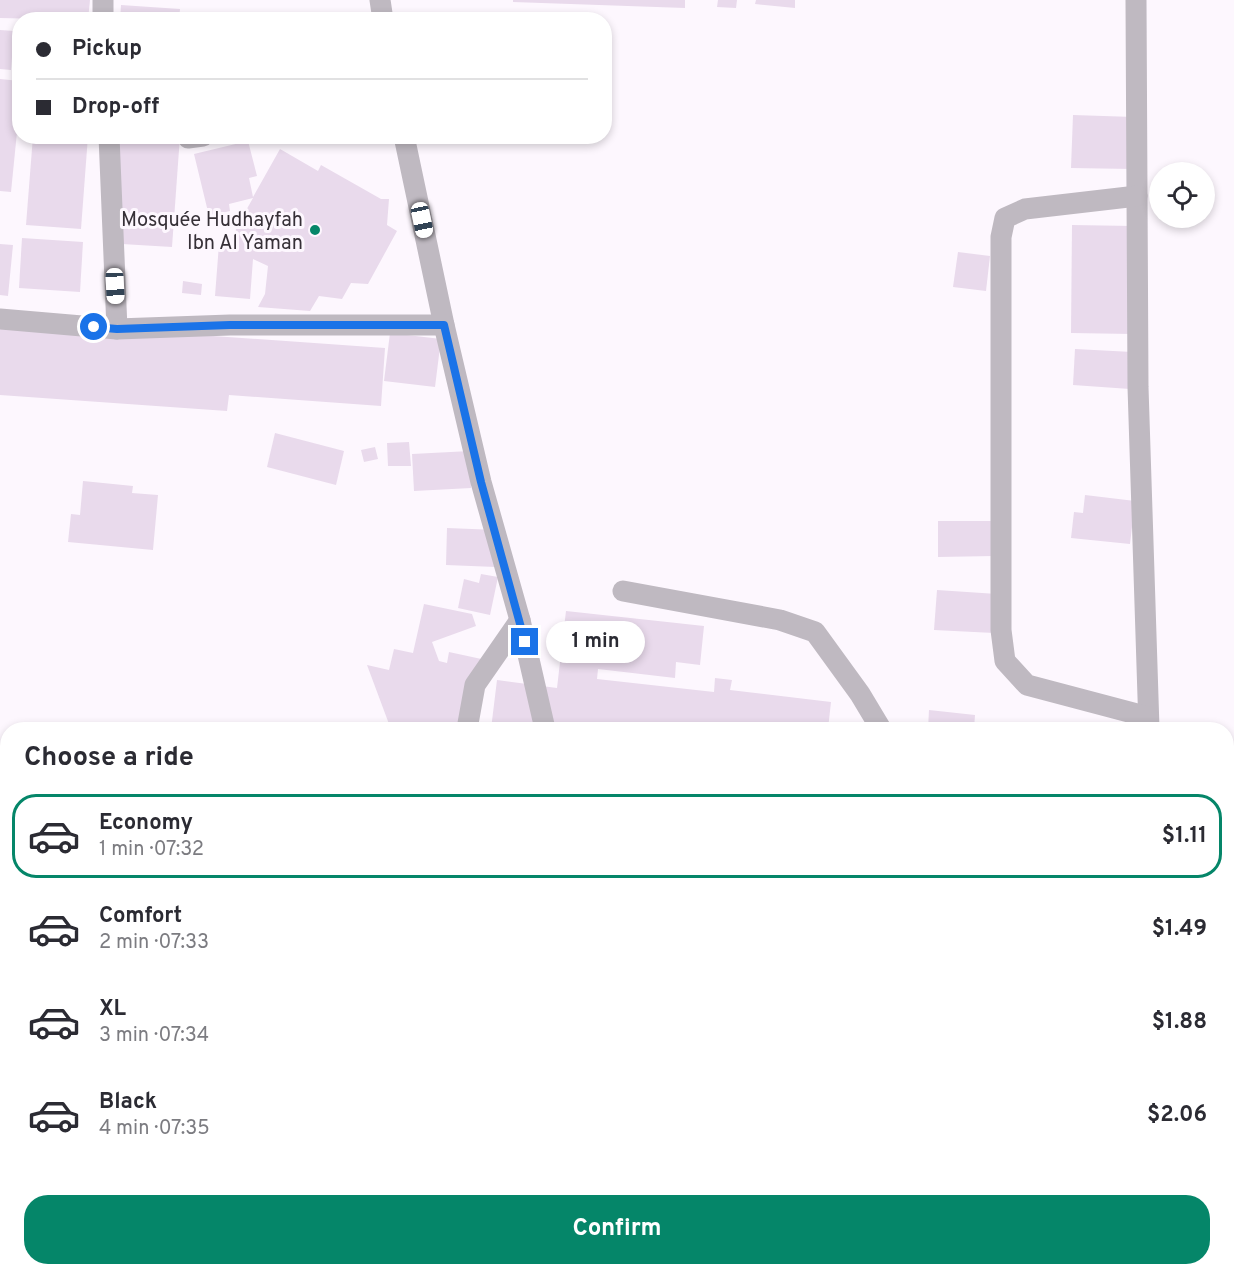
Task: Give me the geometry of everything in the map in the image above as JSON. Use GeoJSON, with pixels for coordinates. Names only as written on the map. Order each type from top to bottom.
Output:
{"type":"FeatureCollection","features":[{"type":"Feature","properties":{"kind":"street"},"geometry":{"type":"LineString","coordinates":[[1136,0],[1138,387],[1149,722]]}},
{"type":"Feature","properties":{"kind":"street"},"geometry":{"type":"LineString","coordinates":[[109,144],[117,329]]}},
{"type":"Feature","properties":{"kind":"street"},"geometry":{"type":"LineString","coordinates":[[406,144],[444,325],[481,482],[520,620],[543,722]]}},
{"type":"Feature","properties":{"kind":"street"},"geometry":{"type":"LineString","coordinates":[[1137,196],[1025,209],[1005,218],[1001,237],[1001,630],[1005,661],[1027,685],[1146,722]]}},
{"type":"Feature","properties":{"kind":"street"},"geometry":{"type":"LineString","coordinates":[[0,318],[117,329],[230,325],[444,325]]}},
{"type":"Feature","properties":{"kind":"street"},"geometry":{"type":"LineString","coordinates":[[623,591],[780,620],[815,632],[860,694],[877,722]]}},
{"type":"Feature","properties":{"kind":"street"},"geometry":{"type":"LineString","coordinates":[[468,722],[475,685],[520,620]]}},
{"type":"Feature","properties":{"kind":"building"},"geometry":{"type":"Polygon","coordinates":[[[0,0],[90,0],[89,12],[12,12],[12,18],[0,18],[0,0]]]}},
{"type":"Feature","properties":{"kind":"building"},"geometry":{"type":"Polygon","coordinates":[[[513,0],[685,0],[685,8],[513,2],[513,0]]]}},
{"type":"Feature","properties":{"kind":"building"},"geometry":{"type":"Polygon","coordinates":[[[718,0],[737,0],[736,8],[717,7],[718,0]]]}},
{"type":"Feature","properties":{"kind":"building"},"geometry":{"type":"Polygon","coordinates":[[[756,0],[795,0],[795,8],[755,4],[756,0]]]}},
{"type":"Feature","properties":{"kind":"building"},"geometry":{"type":"Polygon","coordinates":[[[121,5],[180,9],[180,12],[121,12],[121,5]]]}},
{"type":"Feature","properties":{"kind":"building"},"geometry":{"type":"Polygon","coordinates":[[[0,30],[12,31],[11,70],[0,69],[0,30]]]}},
{"type":"Feature","properties":{"kind":"building"},"geometry":{"type":"Polygon","coordinates":[[[0,79],[12,80],[12,144],[16,144],[11,192],[0,191],[0,79]]]}},
{"type":"Feature","properties":{"kind":"building"},"geometry":{"type":"Polygon","coordinates":[[[1073,115],[1134,117],[1132,169],[1071,168],[1073,115]]]}},
{"type":"Feature","properties":{"kind":"building"},"geometry":{"type":"Polygon","coordinates":[[[32,144],[87,144],[81,229],[26,225],[32,144]]]}},
{"type":"Feature","properties":{"kind":"building"},"geometry":{"type":"Polygon","coordinates":[[[111,144],[179,144],[172,247],[105,243],[111,144]]]}},
{"type":"Feature","properties":{"kind":"building","name":"Mosquée Hudhayfah Ibn Al Yaman"},"geometry":{"type":"Polygon","coordinates":[[[236,144],[249,144],[257,176],[249,178],[253,197],[280,149],[318,171],[321,165],[381,199],[389,199],[387,225],[397,231],[368,284],[351,283],[342,299],[319,296],[310,311],[258,307],[265,294],[268,266],[253,259],[250,299],[215,296],[219,244],[235,245],[236,228],[253,198],[229,204],[230,211],[209,216],[194,154],[236,144]]]}},
{"type":"Feature","properties":{"kind":"building"},"geometry":{"type":"Polygon","coordinates":[[[1072,225],[1133,226],[1132,334],[1071,333],[1072,225]]]}},
{"type":"Feature","properties":{"kind":"building"},"geometry":{"type":"Polygon","coordinates":[[[22,238],[83,242],[80,292],[19,288],[22,238]]]}},
{"type":"Feature","properties":{"kind":"building"},"geometry":{"type":"Polygon","coordinates":[[[0,244],[13,245],[8,296],[0,295],[0,244]]]}},
{"type":"Feature","properties":{"kind":"building"},"geometry":{"type":"Polygon","coordinates":[[[958,252],[990,256],[986,291],[953,287],[958,252]]]}},
{"type":"Feature","properties":{"kind":"building"},"geometry":{"type":"Polygon","coordinates":[[[183,281],[202,284],[201,295],[182,293],[183,281]]]}},
{"type":"Feature","properties":{"kind":"building"},"geometry":{"type":"Polygon","coordinates":[[[0,321],[385,348],[381,406],[229,395],[227,411],[0,395],[0,321]]]}},
{"type":"Feature","properties":{"kind":"building"},"geometry":{"type":"Polygon","coordinates":[[[390,333],[441,339],[435,387],[384,381],[390,333]]]}},
{"type":"Feature","properties":{"kind":"building"},"geometry":{"type":"Polygon","coordinates":[[[1075,349],[1132,352],[1130,389],[1073,385],[1075,349]]]}},
{"type":"Feature","properties":{"kind":"building"},"geometry":{"type":"Polygon","coordinates":[[[275,433],[344,451],[336,485],[267,467],[275,433]]]}},
{"type":"Feature","properties":{"kind":"building"},"geometry":{"type":"Polygon","coordinates":[[[409,442],[411,466],[388,466],[387,443],[409,442]]]}},
{"type":"Feature","properties":{"kind":"building"},"geometry":{"type":"Polygon","coordinates":[[[375,447],[378,459],[364,462],[361,450],[375,447]]]}},
{"type":"Feature","properties":{"kind":"building"},"geometry":{"type":"Polygon","coordinates":[[[470,451],[471,488],[414,491],[412,454],[470,451]]]}},
{"type":"Feature","properties":{"kind":"building"},"geometry":{"type":"Polygon","coordinates":[[[83,481],[133,486],[132,493],[158,495],[153,550],[68,542],[71,514],[80,515],[83,481]]]}},
{"type":"Feature","properties":{"kind":"building"},"geometry":{"type":"Polygon","coordinates":[[[1085,495],[1135,501],[1130,544],[1071,538],[1074,512],[1083,513],[1085,495]]]}},
{"type":"Feature","properties":{"kind":"building"},"geometry":{"type":"Polygon","coordinates":[[[938,521],[994,521],[994,556],[938,557],[938,521]]]}},
{"type":"Feature","properties":{"kind":"building"},"geometry":{"type":"Polygon","coordinates":[[[447,528],[497,530],[496,567],[446,565],[447,528]]]}},
{"type":"Feature","properties":{"kind":"building"},"geometry":{"type":"Polygon","coordinates":[[[481,574],[498,577],[490,615],[458,608],[464,579],[479,583],[481,574]]]}},
{"type":"Feature","properties":{"kind":"building"},"geometry":{"type":"Polygon","coordinates":[[[937,590],[997,594],[994,633],[934,630],[937,590]]]}},
{"type":"Feature","properties":{"kind":"building"},"geometry":{"type":"Polygon","coordinates":[[[424,604],[472,614],[476,626],[432,642],[439,661],[447,663],[449,652],[486,660],[473,722],[388,722],[367,665],[389,670],[394,649],[413,653],[424,604]]]}},
{"type":"Feature","properties":{"kind":"building"},"geometry":{"type":"Polygon","coordinates":[[[566,611],[704,626],[700,665],[676,662],[675,678],[598,669],[597,679],[714,692],[715,678],[732,680],[730,690],[831,702],[829,722],[492,722],[497,680],[557,688],[566,611]]]}},
{"type":"Feature","properties":{"kind":"building"},"geometry":{"type":"Polygon","coordinates":[[[929,710],[975,715],[974,722],[928,722],[929,710]]]}},
{"type":"Feature","properties":{"kind":"place","name":"Mosquée Hudhayfah Ibn Al Yaman"},"geometry":{"type":"Point","coordinates":[315,230]}},
{"type":"Feature","properties":{"kind":"route"},"geometry":{"type":"LineString","coordinates":[[94,327],[117,329],[230,325],[444,325],[481,482],[525,642]]}}]}
